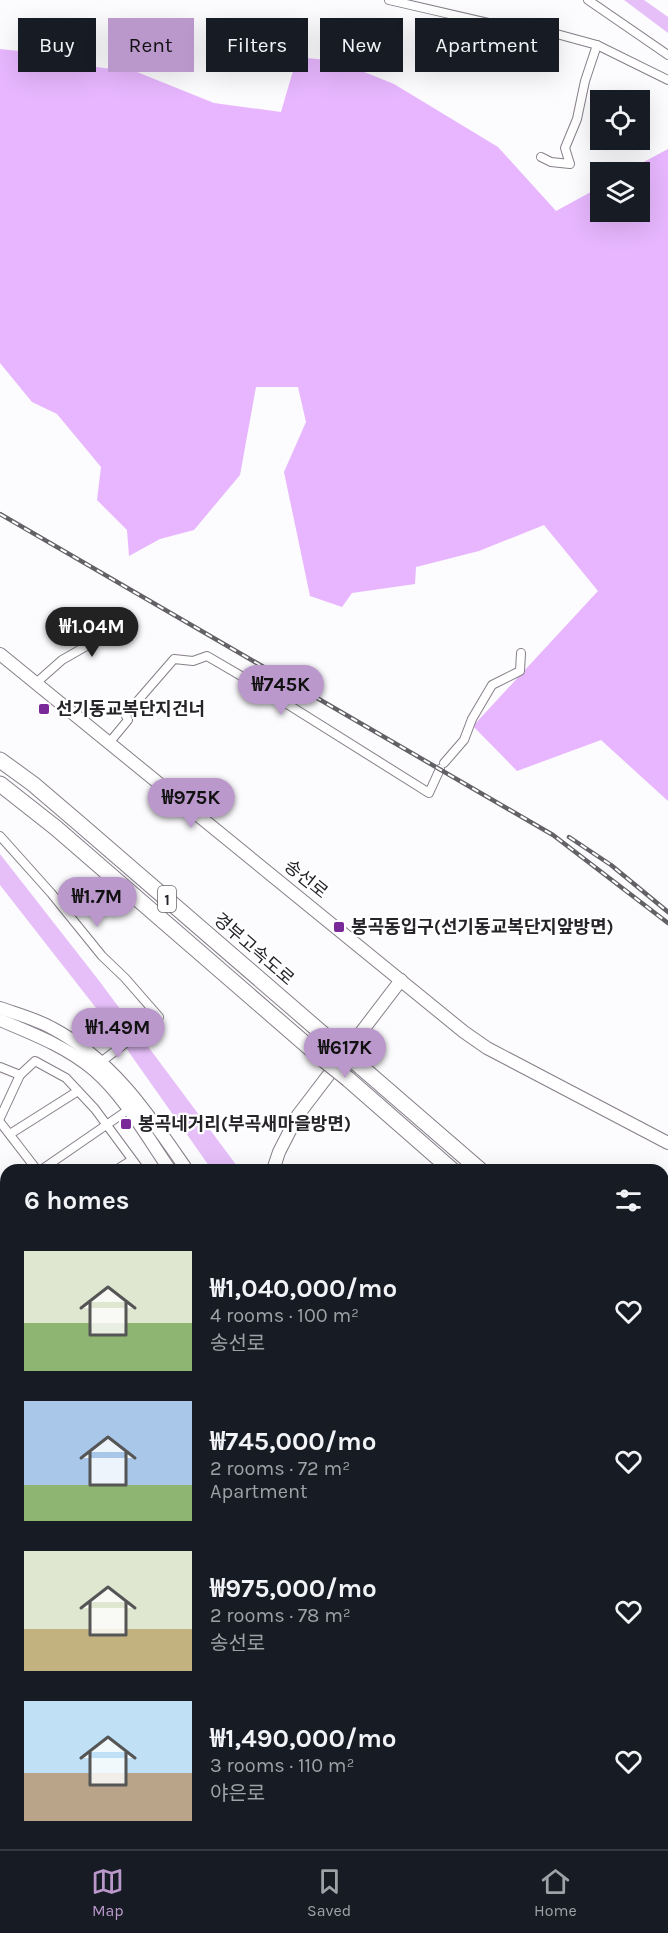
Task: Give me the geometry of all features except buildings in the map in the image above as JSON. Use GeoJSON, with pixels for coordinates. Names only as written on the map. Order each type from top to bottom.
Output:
{"type":"FeatureCollection","features":[{"type":"Feature","properties":{"kind":"highway","name":"경부고속도로"},"geometry":{"type":"LineString","coordinates":[[0,760],[33,784],[473,1164]]}},
{"type":"Feature","properties":{"kind":"highway","name":"경부고속도로"},"geometry":{"type":"LineString","coordinates":[[0,784],[56,828],[446,1164]]}},
{"type":"Feature","properties":{"kind":"street"},"geometry":{"type":"LineString","coordinates":[[389,0],[510,28],[542,30],[597,45],[668,80]]}},
{"type":"Feature","properties":{"kind":"street"},"geometry":{"type":"LineString","coordinates":[[588,0],[668,55]]}},
{"type":"Feature","properties":{"kind":"street"},"geometry":{"type":"LineString","coordinates":[[541,157],[551,162],[570,164],[565,148],[577,119],[585,81],[597,45]]}},
{"type":"Feature","properties":{"kind":"street"},"geometry":{"type":"LineString","coordinates":[[36,683],[62,660],[90,644],[93,620],[90,618]]}},
{"type":"Feature","properties":{"kind":"street"},"geometry":{"type":"LineString","coordinates":[[109,743],[128,720],[126,716],[129,712],[174,659],[193,661],[207,656],[429,793],[442,766],[464,740],[472,719],[492,685],[520,671],[521,653]]}},
{"type":"Feature","properties":{"kind":"street","name":"송선로"},"geometry":{"type":"LineString","coordinates":[[0,654],[456,1026],[488,1048],[668,1143]]}},
{"type":"Feature","properties":{"kind":"street"},"geometry":{"type":"LineString","coordinates":[[0,836],[51,893],[102,956],[159,1017],[101,1062]]}},
{"type":"Feature","properties":{"kind":"street"},"geometry":{"type":"LineString","coordinates":[[275,1164],[298,1115],[402,980]]}},
{"type":"Feature","properties":{"kind":"street"},"geometry":{"type":"LineString","coordinates":[[0,1008],[51,1027],[92,1054],[140,1101],[184,1164]]}},
{"type":"Feature","properties":{"kind":"street"},"geometry":{"type":"LineString","coordinates":[[0,1020],[53,1043],[94,1070],[128,1110],[166,1164]]}},
{"type":"Feature","properties":{"kind":"street"},"geometry":{"type":"LineString","coordinates":[[34,1164],[0,1120],[20,1075],[34,1061],[66,1078],[107,1124],[135,1164]]}},
{"type":"Feature","properties":{"kind":"street"},"geometry":{"type":"LineString","coordinates":[[0,1067],[20,1075]]}},
{"type":"Feature","properties":{"kind":"street"},"geometry":{"type":"LineString","coordinates":[[10,1134],[78,1091]]}},
{"type":"Feature","properties":{"kind":"street"},"geometry":{"type":"LineString","coordinates":[[48,1164],[128,1110]]}},
{"type":"Feature","properties":{"kind":"street"},"geometry":{"type":"LineString","coordinates":[[126,1164],[132,1160]]}},
{"type":"Feature","properties":{"kind":"shaded area"},"geometry":{"type":"Polygon","coordinates":[[[624,0],[644,0],[668,17],[668,33],[624,0]]]}},
{"type":"Feature","properties":{"kind":"shaded area"},"geometry":{"type":"Polygon","coordinates":[[[0,49],[18,51],[18,72],[96,72],[96,67],[108,68],[108,72],[137,72],[214,103],[281,112],[293,72],[308,72],[308,58],[320,59],[320,72],[364,72],[394,84],[498,147],[556,211],[590,192],[590,222],[650,222],[650,162],[644,162],[668,149],[668,801],[601,740],[517,771],[473,726],[598,591],[544,525],[479,551],[416,567],[415,584],[352,593],[342,607],[310,596],[284,472],[306,422],[298,387],[256,387],[240,475],[194,530],[160,539],[129,556],[127,530],[97,500],[101,467],[57,414],[32,402],[0,363],[0,49]]]}},
{"type":"Feature","properties":{"kind":"shaded area"},"geometry":{"type":"Polygon","coordinates":[[[0,854],[100,982],[236,1164],[208,1164],[114,1031],[0,885],[0,854]]]}},
{"type":"Feature","properties":{"kind":"railway"},"geometry":{"type":"LineString","coordinates":[[0,514],[553,835],[668,923]]}},
{"type":"Feature","properties":{"kind":"railway"},"geometry":{"type":"LineString","coordinates":[[569,837],[611,865],[668,912]]}},
{"type":"Feature","properties":{"kind":"place","name":"선기동교복단지건너"},"geometry":{"type":"Point","coordinates":[44,709]}},
{"type":"Feature","properties":{"kind":"place","name":"봉곡동입구(선기동교복단지앞방면)"},"geometry":{"type":"Point","coordinates":[339,927]}},
{"type":"Feature","properties":{"kind":"place","name":"봉곡네거리(부곡새마을방면)"},"geometry":{"type":"Point","coordinates":[126,1124]}}]}
